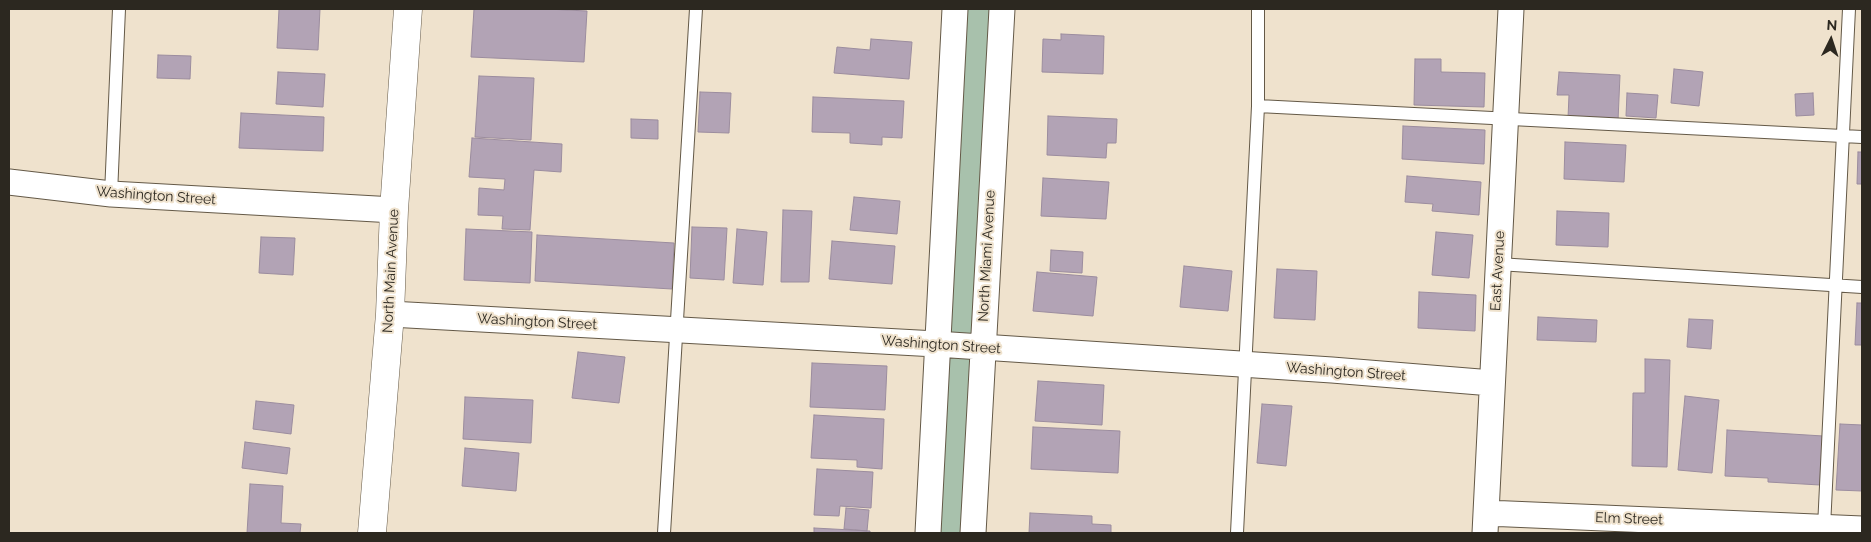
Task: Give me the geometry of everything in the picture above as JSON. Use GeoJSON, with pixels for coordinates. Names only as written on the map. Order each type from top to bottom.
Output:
{"type":"FeatureCollection","features":[{"type":"Feature","properties":{"kind":"main road","name":"North Main Avenue"},"geometry":{"type":"LineString","coordinates":[[372,533],[390,314],[394,210],[408,9]]}},
{"type":"Feature","properties":{"kind":"street"},"geometry":{"type":"LineString","coordinates":[[928,533],[936,344],[955,9]]}},
{"type":"Feature","properties":{"kind":"street","name":"North Miami Avenue"},"geometry":{"type":"LineString","coordinates":[[973,533],[1002,9]]}},
{"type":"Feature","properties":{"kind":"street","name":"East Avenue"},"geometry":{"type":"LineString","coordinates":[[1485,523],[1511,9]]}},
{"type":"Feature","properties":{"kind":"street","name":"Washington Street"},"geometry":{"type":"LineString","coordinates":[[9,182],[110,194],[394,210]]}},
{"type":"Feature","properties":{"kind":"street","name":"Washington Street"},"geometry":{"type":"LineString","coordinates":[[390,314],[936,344],[1492,383]]}},
{"type":"Feature","properties":{"kind":"street","name":"Elm Street"},"geometry":{"type":"LineString","coordinates":[[1485,523],[1862,529]]}},
{"type":"Feature","properties":{"kind":"lane"},"geometry":{"type":"LineString","coordinates":[[110,194],[119,9]]}},
{"type":"Feature","properties":{"kind":"lane"},"geometry":{"type":"LineString","coordinates":[[664,533],[696,9]]}},
{"type":"Feature","properties":{"kind":"lane"},"geometry":{"type":"LineString","coordinates":[[1237,533],[1258,106],[1258,9]]}},
{"type":"Feature","properties":{"kind":"lane"},"geometry":{"type":"LineString","coordinates":[[1824,527],[1849,9]]}},
{"type":"Feature","properties":{"kind":"lane"},"geometry":{"type":"LineString","coordinates":[[1258,106],[1862,137]]}},
{"type":"Feature","properties":{"kind":"lane"},"geometry":{"type":"LineString","coordinates":[[1498,264],[1862,287]]}},
{"type":"Feature","properties":{"kind":"green space"},"geometry":{"type":"Polygon","coordinates":[[[955,9],[1002,9],[973,533],[928,533],[955,9]]]}},
{"type":"Feature","properties":{"kind":"building"},"geometry":{"type":"Polygon","coordinates":[[[279,9],[320,9],[318,50],[277,48],[279,9]]]}},
{"type":"Feature","properties":{"kind":"building"},"geometry":{"type":"Polygon","coordinates":[[[474,9],[587,11],[584,62],[471,57],[474,9]]]}},
{"type":"Feature","properties":{"kind":"building"},"geometry":{"type":"Polygon","coordinates":[[[1061,34],[1104,36],[1103,74],[1042,72],[1043,39],[1061,40],[1061,34]]]}},
{"type":"Feature","properties":{"kind":"building"},"geometry":{"type":"Polygon","coordinates":[[[871,39],[912,42],[909,79],[834,73],[837,47],[870,50],[871,39]]]}},
{"type":"Feature","properties":{"kind":"building"},"geometry":{"type":"Polygon","coordinates":[[[158,55],[191,56],[190,79],[157,78],[158,55]]]}},
{"type":"Feature","properties":{"kind":"building"},"geometry":{"type":"Polygon","coordinates":[[[1415,59],[1441,59],[1441,72],[1485,73],[1484,107],[1414,105],[1415,59]]]}},
{"type":"Feature","properties":{"kind":"building"},"geometry":{"type":"Polygon","coordinates":[[[1674,69],[1703,72],[1699,106],[1671,103],[1674,69]]]}},
{"type":"Feature","properties":{"kind":"building"},"geometry":{"type":"Polygon","coordinates":[[[278,72],[325,74],[323,107],[276,104],[278,72]]]}},
{"type":"Feature","properties":{"kind":"building"},"geometry":{"type":"Polygon","coordinates":[[[1559,72],[1620,75],[1618,121],[1568,118],[1569,95],[1557,95],[1559,72]]]}},
{"type":"Feature","properties":{"kind":"building"},"geometry":{"type":"Polygon","coordinates":[[[479,76],[534,78],[531,140],[475,137],[479,76]]]}},
{"type":"Feature","properties":{"kind":"building"},"geometry":{"type":"Polygon","coordinates":[[[700,92],[731,93],[729,133],[698,132],[700,92]]]}},
{"type":"Feature","properties":{"kind":"building"},"geometry":{"type":"Polygon","coordinates":[[[1627,93],[1658,95],[1656,118],[1626,116],[1627,93]]]}},
{"type":"Feature","properties":{"kind":"building"},"geometry":{"type":"Polygon","coordinates":[[[1813,93],[1814,115],[1796,116],[1795,94],[1813,93]]]}},
{"type":"Feature","properties":{"kind":"building"},"geometry":{"type":"Polygon","coordinates":[[[813,97],[904,101],[902,138],[882,137],[882,145],[850,143],[850,133],[812,132],[813,97]]]}},
{"type":"Feature","properties":{"kind":"building"},"geometry":{"type":"Polygon","coordinates":[[[241,113],[324,117],[323,151],[239,148],[241,113]]]}},
{"type":"Feature","properties":{"kind":"building"},"geometry":{"type":"Polygon","coordinates":[[[1048,116],[1117,119],[1116,143],[1107,143],[1106,158],[1047,155],[1048,116]]]}},
{"type":"Feature","properties":{"kind":"building"},"geometry":{"type":"Polygon","coordinates":[[[631,119],[658,120],[658,139],[631,138],[631,119]]]}},
{"type":"Feature","properties":{"kind":"building"},"geometry":{"type":"Polygon","coordinates":[[[1403,126],[1485,130],[1484,164],[1402,159],[1403,126]]]}},
{"type":"Feature","properties":{"kind":"building"},"geometry":{"type":"Polygon","coordinates":[[[472,138],[562,144],[561,172],[534,170],[530,230],[502,229],[503,216],[478,215],[479,188],[504,190],[505,179],[469,177],[472,138]]]}},
{"type":"Feature","properties":{"kind":"building"},"geometry":{"type":"Polygon","coordinates":[[[1565,142],[1626,145],[1624,182],[1564,179],[1565,142]]]}},
{"type":"Feature","properties":{"kind":"building"},"geometry":{"type":"Polygon","coordinates":[[[1858,152],[1862,152],[1862,184],[1857,184],[1858,152]]]}},
{"type":"Feature","properties":{"kind":"building"},"geometry":{"type":"Polygon","coordinates":[[[1407,176],[1481,182],[1479,215],[1432,211],[1433,204],[1405,202],[1407,176]]]}},
{"type":"Feature","properties":{"kind":"building"},"geometry":{"type":"Polygon","coordinates":[[[1043,178],[1109,182],[1106,219],[1041,216],[1043,178]]]}},
{"type":"Feature","properties":{"kind":"building"},"geometry":{"type":"Polygon","coordinates":[[[854,197],[900,201],[897,234],[850,230],[854,197]]]}},
{"type":"Feature","properties":{"kind":"building"},"geometry":{"type":"Polygon","coordinates":[[[783,210],[812,211],[809,282],[781,282],[783,210]]]}},
{"type":"Feature","properties":{"kind":"building"},"geometry":{"type":"Polygon","coordinates":[[[1557,211],[1609,213],[1608,247],[1556,245],[1557,211]]]}},
{"type":"Feature","properties":{"kind":"building"},"geometry":{"type":"Polygon","coordinates":[[[692,227],[727,228],[724,280],[690,278],[692,227]]]}},
{"type":"Feature","properties":{"kind":"building"},"geometry":{"type":"Polygon","coordinates":[[[466,229],[532,232],[530,283],[464,280],[466,229]]]}},
{"type":"Feature","properties":{"kind":"building"},"geometry":{"type":"Polygon","coordinates":[[[737,229],[767,232],[763,285],[733,283],[737,229]]]}},
{"type":"Feature","properties":{"kind":"building"},"geometry":{"type":"Polygon","coordinates":[[[1436,232],[1473,235],[1469,278],[1432,275],[1436,232]]]}},
{"type":"Feature","properties":{"kind":"building"},"geometry":{"type":"Polygon","coordinates":[[[537,235],[674,243],[672,289],[535,281],[537,235]]]}},
{"type":"Feature","properties":{"kind":"building"},"geometry":{"type":"Polygon","coordinates":[[[261,237],[295,238],[293,275],[259,273],[261,237]]]}},
{"type":"Feature","properties":{"kind":"building"},"geometry":{"type":"Polygon","coordinates":[[[832,241],[895,246],[892,284],[829,279],[832,241]]]}},
{"type":"Feature","properties":{"kind":"building"},"geometry":{"type":"Polygon","coordinates":[[[1051,250],[1083,252],[1082,273],[1050,271],[1051,250]]]}},
{"type":"Feature","properties":{"kind":"building"},"geometry":{"type":"Polygon","coordinates":[[[1184,266],[1232,271],[1228,311],[1180,307],[1184,266]]]}},
{"type":"Feature","properties":{"kind":"building"},"geometry":{"type":"Polygon","coordinates":[[[1277,269],[1317,271],[1315,320],[1274,318],[1277,269]]]}},
{"type":"Feature","properties":{"kind":"building"},"geometry":{"type":"Polygon","coordinates":[[[1037,272],[1097,277],[1093,316],[1033,311],[1037,272]]]}},
{"type":"Feature","properties":{"kind":"building"},"geometry":{"type":"Polygon","coordinates":[[[1419,292],[1476,295],[1475,331],[1418,328],[1419,292]]]}},
{"type":"Feature","properties":{"kind":"building"},"geometry":{"type":"Polygon","coordinates":[[[1857,303],[1862,303],[1862,345],[1855,345],[1857,303]]]}},
{"type":"Feature","properties":{"kind":"building"},"geometry":{"type":"Polygon","coordinates":[[[1538,317],[1597,320],[1596,342],[1537,340],[1538,317]]]}},
{"type":"Feature","properties":{"kind":"building"},"geometry":{"type":"Polygon","coordinates":[[[1689,319],[1713,320],[1711,349],[1687,347],[1689,319]]]}},
{"type":"Feature","properties":{"kind":"building"},"geometry":{"type":"Polygon","coordinates":[[[578,352],[625,357],[619,403],[572,398],[578,352]]]}},
{"type":"Feature","properties":{"kind":"building"},"geometry":{"type":"Polygon","coordinates":[[[1645,359],[1670,360],[1667,467],[1632,466],[1633,393],[1645,393],[1645,359]]]}},
{"type":"Feature","properties":{"kind":"building"},"geometry":{"type":"Polygon","coordinates":[[[812,363],[887,366],[885,410],[810,407],[812,363]]]}},
{"type":"Feature","properties":{"kind":"building"},"geometry":{"type":"Polygon","coordinates":[[[1038,381],[1104,385],[1102,425],[1035,421],[1038,381]]]}},
{"type":"Feature","properties":{"kind":"building"},"geometry":{"type":"Polygon","coordinates":[[[1685,396],[1719,400],[1712,473],[1678,470],[1685,396]]]}},
{"type":"Feature","properties":{"kind":"building"},"geometry":{"type":"Polygon","coordinates":[[[465,397],[533,400],[531,443],[463,439],[465,397]]]}},
{"type":"Feature","properties":{"kind":"building"},"geometry":{"type":"Polygon","coordinates":[[[256,401],[294,405],[291,434],[253,429],[256,401]]]}},
{"type":"Feature","properties":{"kind":"building"},"geometry":{"type":"Polygon","coordinates":[[[1262,404],[1292,406],[1286,466],[1257,463],[1262,404]]]}},
{"type":"Feature","properties":{"kind":"building"},"geometry":{"type":"Polygon","coordinates":[[[814,415],[884,419],[882,469],[857,467],[857,460],[811,458],[814,415]]]}},
{"type":"Feature","properties":{"kind":"building"},"geometry":{"type":"Polygon","coordinates":[[[1840,424],[1862,425],[1862,491],[1836,490],[1840,424]]]}},
{"type":"Feature","properties":{"kind":"building"},"geometry":{"type":"Polygon","coordinates":[[[1033,427],[1120,431],[1118,473],[1031,469],[1033,427]]]}},
{"type":"Feature","properties":{"kind":"building"},"geometry":{"type":"Polygon","coordinates":[[[1727,430],[1823,436],[1820,485],[1768,482],[1768,478],[1725,476],[1727,430]]]}},
{"type":"Feature","properties":{"kind":"building"},"geometry":{"type":"Polygon","coordinates":[[[245,442],[290,448],[287,474],[242,468],[245,442]]]}},
{"type":"Feature","properties":{"kind":"building"},"geometry":{"type":"Polygon","coordinates":[[[465,448],[519,453],[516,491],[462,486],[465,448]]]}},
{"type":"Feature","properties":{"kind":"building"},"geometry":{"type":"Polygon","coordinates":[[[817,469],[873,472],[871,508],[840,506],[839,516],[814,515],[817,469]]]}},
{"type":"Feature","properties":{"kind":"building"},"geometry":{"type":"Polygon","coordinates":[[[250,484],[283,486],[281,523],[301,524],[300,533],[247,533],[250,484]]]}},
{"type":"Feature","properties":{"kind":"building"},"geometry":{"type":"Polygon","coordinates":[[[846,508],[869,510],[867,531],[844,529],[846,508]]]}},
{"type":"Feature","properties":{"kind":"building"},"geometry":{"type":"Polygon","coordinates":[[[1030,513],[1092,516],[1092,524],[1111,525],[1111,533],[1029,533],[1030,513]]]}},
{"type":"Feature","properties":{"kind":"building"},"geometry":{"type":"Polygon","coordinates":[[[814,528],[870,531],[870,533],[814,533],[814,528]]]}}]}
